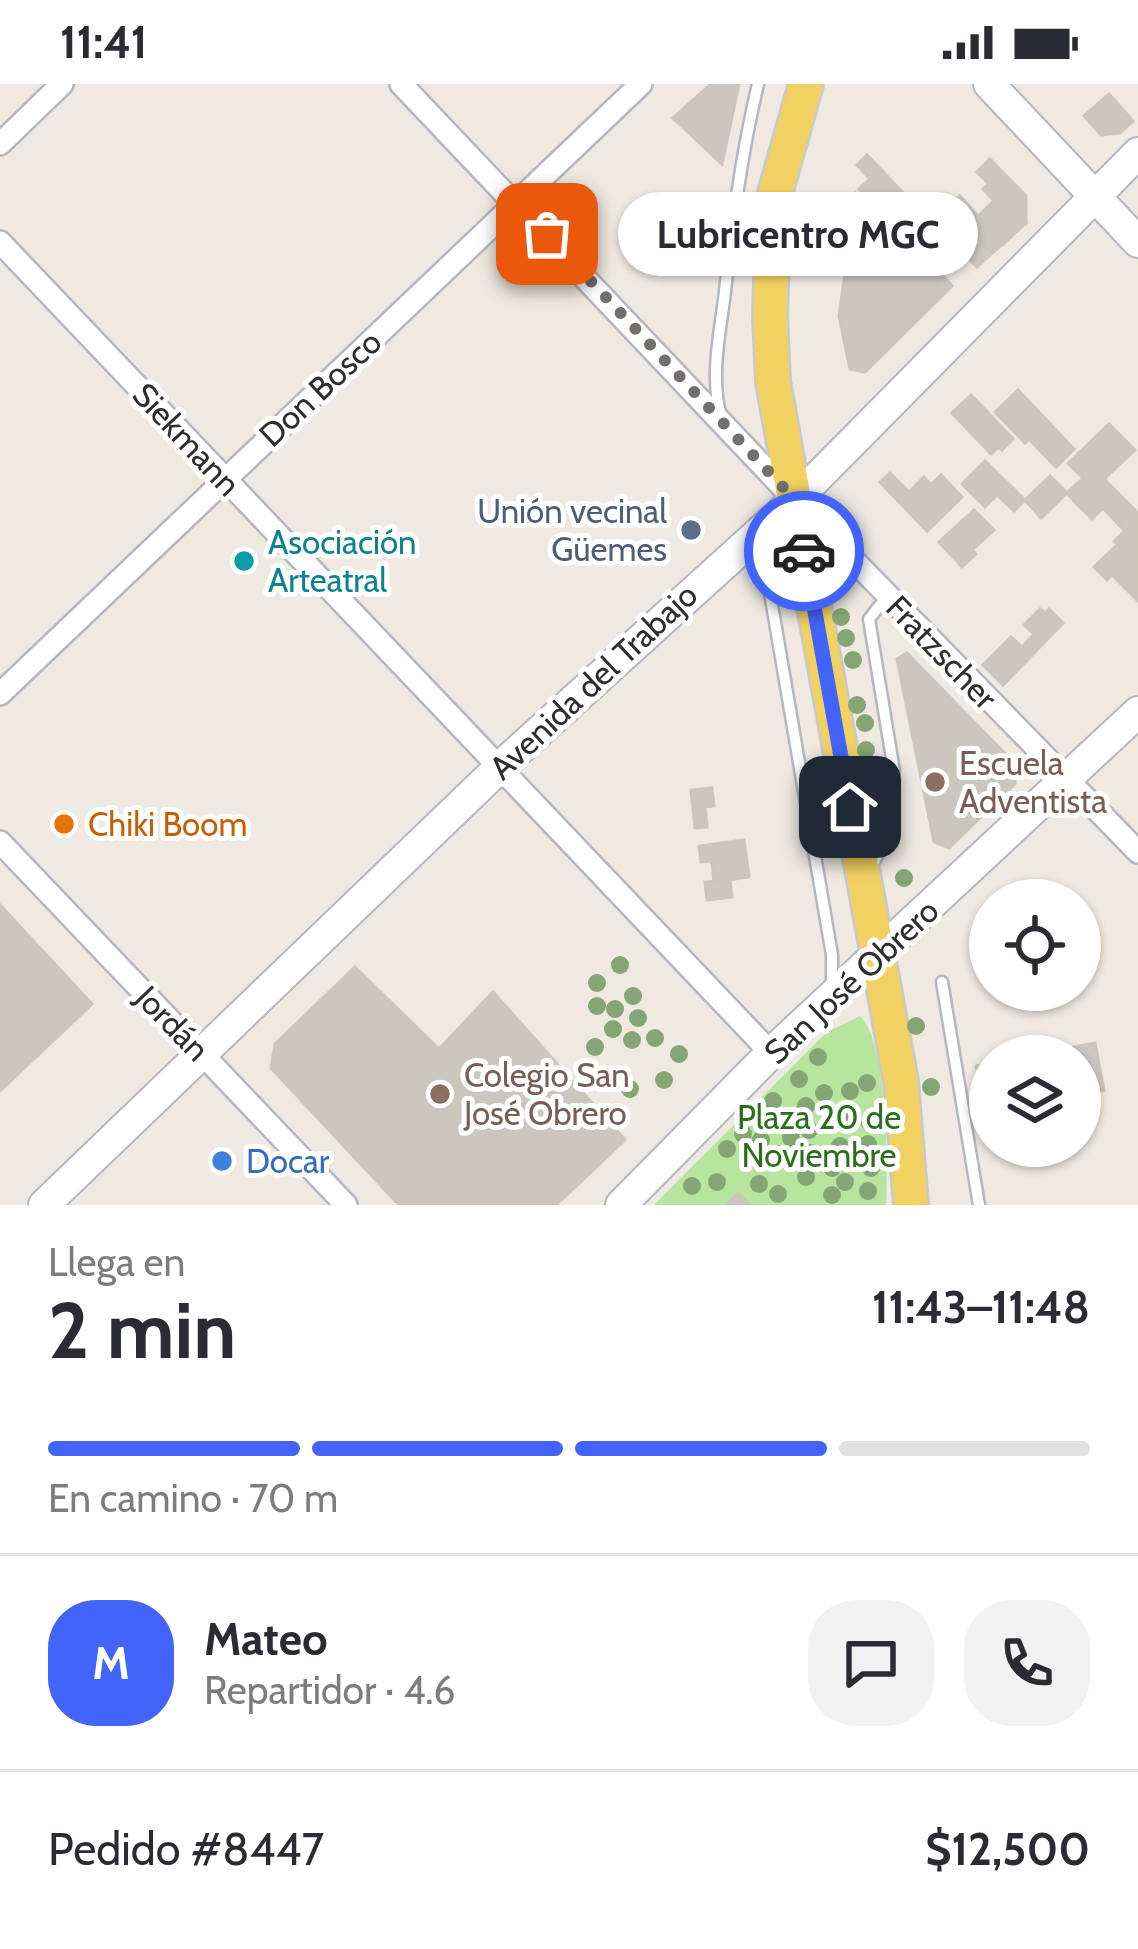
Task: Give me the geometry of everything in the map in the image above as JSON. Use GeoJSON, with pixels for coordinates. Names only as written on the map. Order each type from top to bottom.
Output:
{"type":"FeatureCollection","features":[{"type":"Feature","properties":{"kind":"main road"},"geometry":{"type":"LineString","coordinates":[[802,84],[774,197],[773,382],[901,1082],[911,1205]]}},
{"type":"Feature","properties":{"kind":"street"},"geometry":{"type":"LineString","coordinates":[[0,144],[62,84]]}},
{"type":"Feature","properties":{"kind":"street","name":"Fratzscher"},"geometry":{"type":"LineString","coordinates":[[401,84],[795,500],[1138,852]]}},
{"type":"Feature","properties":{"kind":"street","name":"Don Bosco"},"geometry":{"type":"LineString","coordinates":[[0,694],[641,84]]}},
{"type":"Feature","properties":{"kind":"street"},"geometry":{"type":"LineString","coordinates":[[989,84],[1138,242]]}},
{"type":"Feature","properties":{"kind":"street","name":"Avenida del Trabajo"},"geometry":{"type":"LineString","coordinates":[[44,1205],[500,767],[795,500],[1138,153]]}},
{"type":"Feature","properties":{"kind":"street","name":"Siekmann"},"geometry":{"type":"LineString","coordinates":[[0,242],[771,1053]]}},
{"type":"Feature","properties":{"kind":"street","name":"San José Obrero"},"geometry":{"type":"LineString","coordinates":[[620,1205],[771,1053],[1138,712]]}},
{"type":"Feature","properties":{"kind":"street","name":"Jordán"},"geometry":{"type":"LineString","coordinates":[[0,842],[346,1205]]}},
{"type":"Feature","properties":{"kind":"lane"},"geometry":{"type":"LineString","coordinates":[[722,422],[715,392],[720,334],[735,198],[758,84]]}},
{"type":"Feature","properties":{"kind":"lane"},"geometry":{"type":"LineString","coordinates":[[763,525],[770,593],[834,973],[829,1001]]}},
{"type":"Feature","properties":{"kind":"lane"},"geometry":{"type":"LineString","coordinates":[[864,887],[877,856],[874,820],[894,772],[869,619],[880,605],[893,602]]}},
{"type":"Feature","properties":{"kind":"lane"},"geometry":{"type":"LineString","coordinates":[[942,982],[979,1205]]}},
{"type":"Feature","properties":{"kind":"green space","name":"Plaza 20 de Noviembre"},"geometry":{"type":"Polygon","coordinates":[[[860,1016],[869,1030],[881,1077],[886,1205],[654,1205],[827,1032],[860,1016]]]}},
{"type":"Feature","properties":{"kind":"building"},"geometry":{"type":"Polygon","coordinates":[[[711,84],[739,84],[722,164],[673,118],[711,84]]]}},
{"type":"Feature","properties":{"kind":"building"},"geometry":{"type":"Polygon","coordinates":[[[1109,94],[1133,121],[1120,133],[1101,135],[1084,116],[1109,94]]]}},
{"type":"Feature","properties":{"kind":"building"},"geometry":{"type":"Polygon","coordinates":[[[867,155],[907,197],[899,205],[905,211],[893,223],[859,189],[870,179],[857,165],[867,155]]]}},
{"type":"Feature","properties":{"kind":"building"},"geometry":{"type":"Polygon","coordinates":[[[990,159],[1026,196],[1026,223],[1000,195],[994,201],[983,189],[989,184],[977,172],[990,159]]]}},
{"type":"Feature","properties":{"kind":"building"},"geometry":{"type":"Polygon","coordinates":[[[856,194],[908,250],[884,273],[854,242],[867,230],[852,213],[856,194]]]}},
{"type":"Feature","properties":{"kind":"building"},"geometry":{"type":"Polygon","coordinates":[[[1000,195],[1026,223],[1003,244],[978,216],[1000,195]]]}},
{"type":"Feature","properties":{"kind":"building"},"geometry":{"type":"Polygon","coordinates":[[[960,196],[1003,244],[992,253],[949,206],[960,196]]]}},
{"type":"Feature","properties":{"kind":"building"},"geometry":{"type":"Polygon","coordinates":[[[949,206],[992,253],[977,267],[934,219],[949,206]]]}},
{"type":"Feature","properties":{"kind":"building"},"geometry":{"type":"Polygon","coordinates":[[[918,208],[931,222],[926,226],[930,230],[908,250],[892,232],[918,208]]]}},
{"type":"Feature","properties":{"kind":"building"},"geometry":{"type":"Polygon","coordinates":[[[850,237],[884,273],[915,244],[952,286],[865,372],[850,369],[839,316],[850,237]]]}},
{"type":"Feature","properties":{"kind":"building"},"geometry":{"type":"Polygon","coordinates":[[[1018,390],[1074,449],[1056,467],[995,412],[1018,390]]]}},
{"type":"Feature","properties":{"kind":"building"},"geometry":{"type":"Polygon","coordinates":[[[971,395],[1013,439],[1002,450],[999,447],[991,454],[952,413],[971,395]]]}},
{"type":"Feature","properties":{"kind":"building"},"geometry":{"type":"Polygon","coordinates":[[[1109,424],[1135,450],[1104,479],[1079,453],[1109,424]]]}},
{"type":"Feature","properties":{"kind":"building"},"geometry":{"type":"Polygon","coordinates":[[[1079,453],[1104,479],[1078,505],[1067,493],[1083,478],[1068,463],[1079,453]]]}},
{"type":"Feature","properties":{"kind":"building"},"geometry":{"type":"Polygon","coordinates":[[[985,461],[1025,500],[1014,511],[997,495],[985,507],[962,484],[985,461]]]}},
{"type":"Feature","properties":{"kind":"building"},"geometry":{"type":"Polygon","coordinates":[[[890,473],[909,492],[924,477],[931,485],[941,475],[962,497],[927,531],[880,482],[890,473]]]}},
{"type":"Feature","properties":{"kind":"building"},"geometry":{"type":"Polygon","coordinates":[[[1050,476],[1067,493],[1041,518],[1025,500],[1050,476]]]}},
{"type":"Feature","properties":{"kind":"building"},"geometry":{"type":"Polygon","coordinates":[[[1104,479],[1118,493],[1092,519],[1078,505],[1104,479]]]}},
{"type":"Feature","properties":{"kind":"building"},"geometry":{"type":"Polygon","coordinates":[[[1118,493],[1135,510],[1119,525],[1103,508],[1118,493]]]}},
{"type":"Feature","properties":{"kind":"building"},"geometry":{"type":"Polygon","coordinates":[[[974,510],[994,530],[962,567],[939,542],[974,510]]]}},
{"type":"Feature","properties":{"kind":"building"},"geometry":{"type":"Polygon","coordinates":[[[1135,510],[1137,564],[1114,541],[1125,531],[1119,525],[1135,510]]]}},
{"type":"Feature","properties":{"kind":"building"},"geometry":{"type":"Polygon","coordinates":[[[1117,545],[1138,566],[1138,601],[1112,575],[1107,580],[1094,567],[1117,545]]]}},
{"type":"Feature","properties":{"kind":"building"},"geometry":{"type":"Polygon","coordinates":[[[1040,609],[1045,613],[1049,609],[1063,623],[1003,685],[983,665],[1011,637],[1022,647],[1034,634],[1024,625],[1040,609]]]}},
{"type":"Feature","properties":{"kind":"building"},"geometry":{"type":"Polygon","coordinates":[[[907,653],[1014,763],[1015,784],[949,848],[934,842],[897,659],[907,653]]]}},
{"type":"Feature","properties":{"kind":"building"},"geometry":{"type":"Polygon","coordinates":[[[712,788],[714,806],[705,807],[707,827],[695,828],[691,790],[712,788]]]}},
{"type":"Feature","properties":{"kind":"building"},"geometry":{"type":"Polygon","coordinates":[[[744,840],[749,877],[714,882],[712,861],[701,862],[699,846],[744,840]]]}},
{"type":"Feature","properties":{"kind":"building"},"geometry":{"type":"Polygon","coordinates":[[[730,880],[732,897],[707,900],[705,882],[730,880]]]}},
{"type":"Feature","properties":{"kind":"building"},"geometry":{"type":"Polygon","coordinates":[[[0,905],[92,1004],[0,1091],[0,905]]]}},
{"type":"Feature","properties":{"kind":"building","name":"Colegio San José Obrero"},"geometry":{"type":"Polygon","coordinates":[[[355,967],[439,1049],[493,992],[625,1140],[556,1205],[399,1205],[271,1068],[275,1044],[355,967]]]}},
{"type":"Feature","properties":{"kind":"building"},"geometry":{"type":"Polygon","coordinates":[[[738,1193],[750,1205],[726,1205],[738,1193]]]}},
{"type":"Feature","properties":{"kind":"way so far"},"geometry":{"type":"LineString","coordinates":[[547,234],[795,500],[804,551]]}},
{"type":"Feature","properties":{"kind":"place","name":"Lubricentro MGC"},"geometry":{"type":"Point","coordinates":[547,234]}},
{"type":"Feature","properties":{"kind":"place","name":"Unión vecinal Güemes"},"geometry":{"type":"Point","coordinates":[691,530]}},
{"type":"Feature","properties":{"kind":"place","name":"Asociación Arteatral"},"geometry":{"type":"Point","coordinates":[244,561]}},
{"type":"Feature","properties":{"kind":"place","name":"Escuela Adventista"},"geometry":{"type":"Point","coordinates":[935,782]}},
{"type":"Feature","properties":{"kind":"place","name":"Chiki Boom"},"geometry":{"type":"Point","coordinates":[64,824]}},
{"type":"Feature","properties":{"kind":"place","name":"Colegio San José Obrero"},"geometry":{"type":"Point","coordinates":[440,1094]}},
{"type":"Feature","properties":{"kind":"place","name":"Docar"},"geometry":{"type":"Point","coordinates":[222,1161]}},
{"type":"Feature","properties":{"kind":"route"},"geometry":{"type":"LineString","coordinates":[[804,551],[850,807]]}}]}
